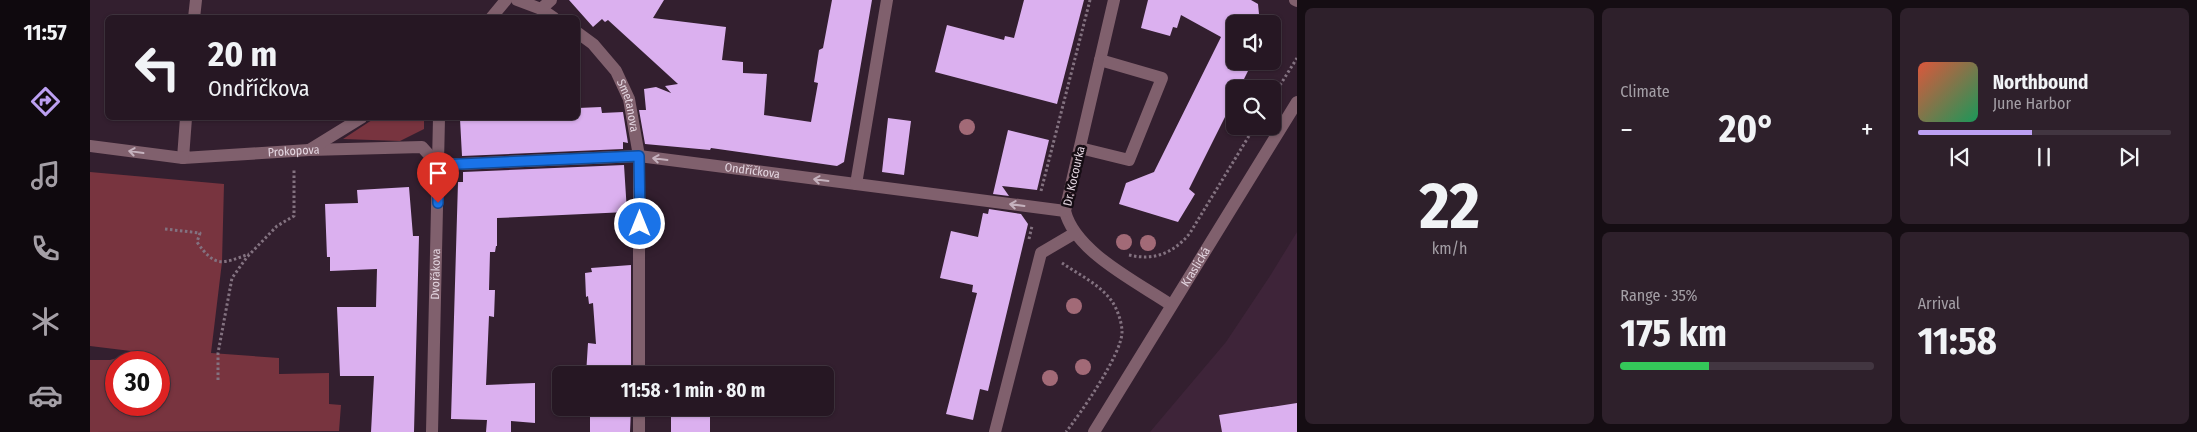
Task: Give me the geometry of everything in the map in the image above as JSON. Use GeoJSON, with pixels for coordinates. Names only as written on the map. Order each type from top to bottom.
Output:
{"type":"FeatureCollection","features":[{"type":"Feature","properties":{"kind":"street"},"geometry":{"type":"LineString","coordinates":[[194,15],[196,0]]}},
{"type":"Feature","properties":{"kind":"street"},"geometry":{"type":"LineString","coordinates":[[494,15],[506,0]]}},
{"type":"Feature","properties":{"kind":"street"},"geometry":{"type":"LineString","coordinates":[[517,0],[541,9],[550,15]]}},
{"type":"Feature","properties":{"kind":"street"},"geometry":{"type":"LineString","coordinates":[[541,9],[551,0]]}},
{"type":"Feature","properties":{"kind":"street"},"geometry":{"type":"LineString","coordinates":[[856,184],[887,0]]}},
{"type":"Feature","properties":{"kind":"street","name":"Dr. Kocourka"},"geometry":{"type":"LineString","coordinates":[[1114,0],[1066,211],[1068,222],[1075,233],[1104,260],[1171,305]]}},
{"type":"Feature","properties":{"kind":"street","name":"Smetanova"},"geometry":{"type":"LineString","coordinates":[[580,34],[593,44],[616,71],[629,99],[639,156],[639,366]]}},
{"type":"Feature","properties":{"kind":"street"},"geometry":{"type":"LineString","coordinates":[[1080,148],[1129,160],[1162,78],[1100,60]]}},
{"type":"Feature","properties":{"kind":"street","name":"Kraslická"},"geometry":{"type":"LineString","coordinates":[[1094,432],[1297,102]]}},
{"type":"Feature","properties":{"kind":"street"},"geometry":{"type":"LineString","coordinates":[[183,158],[186,120]]}},
{"type":"Feature","properties":{"kind":"street"},"geometry":{"type":"LineString","coordinates":[[309,150],[358,120]]}},
{"type":"Feature","properties":{"kind":"street","name":"Dvořákova"},"geometry":{"type":"LineString","coordinates":[[432,432],[440,120]]}},
{"type":"Feature","properties":{"kind":"street","name":"Prokopova"},"geometry":{"type":"LineString","coordinates":[[90,146],[183,158],[309,150],[422,148],[438,165]]}},
{"type":"Feature","properties":{"kind":"street","name":"Ondříčkova"},"geometry":{"type":"LineString","coordinates":[[438,165],[639,156],[1066,211]]}},
{"type":"Feature","properties":{"kind":"street"},"geometry":{"type":"LineString","coordinates":[[995,432],[1041,252],[1075,233]]}},
{"type":"Feature","properties":{"kind":"street"},"geometry":{"type":"LineString","coordinates":[[639,416],[639,432]]}},
{"type":"Feature","properties":{"kind":"path"},"geometry":{"type":"LineString","coordinates":[[1281,83],[1297,58]]}},
{"type":"Feature","properties":{"kind":"path"},"geometry":{"type":"LineString","coordinates":[[218,380],[218,353],[232,278],[252,252],[277,226],[294,216],[294,151]]}},
{"type":"Feature","properties":{"kind":"path"},"geometry":{"type":"LineString","coordinates":[[1033,220],[1053,257],[1105,293],[1118,313],[1122,333],[1112,358],[1083,409],[1066,432]]}},
{"type":"Feature","properties":{"kind":"path"},"geometry":{"type":"LineString","coordinates":[[165,229],[200,233],[197,242],[208,258],[222,262],[252,252]]}},
{"type":"Feature","properties":{"kind":"shaded area"},"geometry":{"type":"Polygon","coordinates":[[[372,120],[424,120],[424,129],[400,141],[343,139],[372,120]]]}},
{"type":"Feature","properties":{"kind":"shaded area"},"geometry":{"type":"Polygon","coordinates":[[[90,172],[224,184],[222,262],[211,353],[279,358],[279,374],[329,373],[329,404],[341,405],[339,431],[90,432],[90,360],[105,360],[105,416],[170,416],[170,351],[131,351],[90,346],[90,172]]]}},
{"type":"Feature","properties":{"kind":"shaded area"},"geometry":{"type":"Polygon","coordinates":[[[1297,232],[1297,432],[1150,432],[1226,342],[1297,232]]]}},
{"type":"Feature","properties":{"kind":"building"},"geometry":{"type":"Polygon","coordinates":[[[569,0],[664,0],[653,18],[726,27],[722,60],[743,62],[743,73],[767,74],[764,115],[811,122],[818,83],[814,82],[819,50],[823,48],[832,0],[872,0],[844,162],[837,166],[711,148],[710,150],[645,144],[639,110],[646,110],[644,89],[656,87],[671,93],[665,86],[678,84],[608,20],[605,22],[602,19],[593,27],[569,0]]]}},
{"type":"Feature","properties":{"kind":"building"},"geometry":{"type":"Polygon","coordinates":[[[1024,0],[1084,0],[1057,104],[935,72],[947,25],[1004,40],[1005,36],[1014,38],[1024,0]]]}},
{"type":"Feature","properties":{"kind":"building"},"geometry":{"type":"Polygon","coordinates":[[[1148,0],[1251,0],[1258,4],[1259,15],[1226,15],[1226,70],[1248,70],[1244,80],[1226,80],[1226,115],[1189,189],[1195,194],[1178,222],[1119,204],[1126,183],[1154,172],[1221,37],[1181,15],[1177,28],[1173,27],[1170,36],[1141,28],[1148,0]]]}},
{"type":"Feature","properties":{"kind":"building"},"geometry":{"type":"Polygon","coordinates":[[[601,107],[602,113],[623,112],[628,143],[623,142],[623,149],[462,156],[460,120],[580,120],[580,108],[601,107]]]}},
{"type":"Feature","properties":{"kind":"building"},"geometry":{"type":"Polygon","coordinates":[[[888,118],[911,121],[904,175],[882,172],[888,118]]]}},
{"type":"Feature","properties":{"kind":"building"},"geometry":{"type":"Polygon","coordinates":[[[1008,130],[1049,140],[1037,190],[1002,186],[1009,196],[993,194],[1008,130]]]}},
{"type":"Feature","properties":{"kind":"building"},"geometry":{"type":"Polygon","coordinates":[[[624,165],[627,212],[497,218],[497,246],[495,252],[490,252],[489,290],[495,290],[494,317],[489,316],[486,385],[535,383],[535,423],[511,421],[511,432],[486,432],[487,420],[451,419],[458,182],[463,182],[463,172],[624,165]]]}},
{"type":"Feature","properties":{"kind":"building"},"geometry":{"type":"Polygon","coordinates":[[[409,187],[413,236],[419,236],[414,432],[371,432],[374,376],[340,376],[337,307],[376,307],[377,269],[330,271],[330,257],[327,257],[325,204],[358,203],[357,190],[409,187]]]}},
{"type":"Feature","properties":{"kind":"building"},"geometry":{"type":"Polygon","coordinates":[[[989,209],[1021,214],[1028,224],[988,391],[980,389],[973,420],[946,414],[977,293],[972,292],[973,285],[940,278],[951,231],[978,237],[983,213],[988,214],[989,209]]]}},
{"type":"Feature","properties":{"kind":"building"},"geometry":{"type":"Polygon","coordinates":[[[631,265],[631,366],[587,366],[588,343],[596,344],[593,303],[589,304],[588,296],[586,297],[585,273],[592,272],[591,268],[631,265]]]}},
{"type":"Feature","properties":{"kind":"building"},"geometry":{"type":"Polygon","coordinates":[[[1297,403],[1297,432],[1222,432],[1219,415],[1297,403]]]}},
{"type":"Feature","properties":{"kind":"building"},"geometry":{"type":"Polygon","coordinates":[[[590,416],[631,416],[630,432],[590,432],[590,416]]]}},
{"type":"Feature","properties":{"kind":"building"},"geometry":{"type":"Polygon","coordinates":[[[671,416],[710,416],[710,432],[671,432],[671,416]]]}},
{"type":"Feature","properties":{"kind":"route"},"geometry":{"type":"LineString","coordinates":[[438,203],[438,165],[639,156],[640,224]]}}]}
